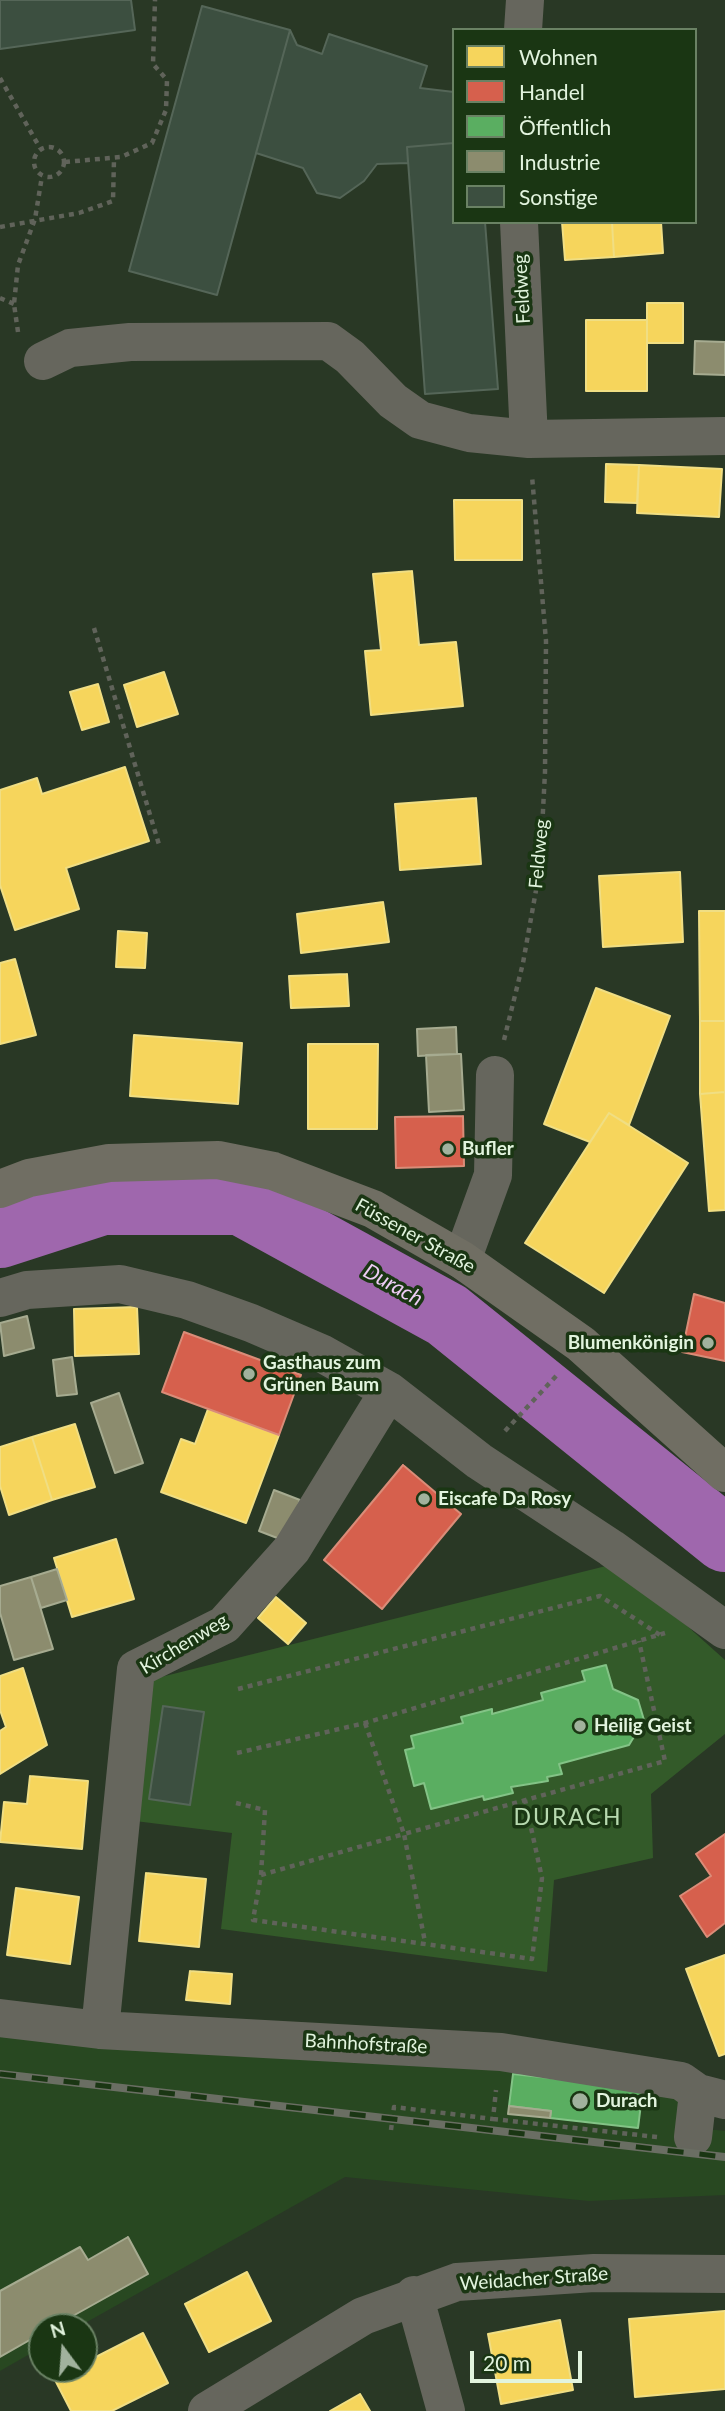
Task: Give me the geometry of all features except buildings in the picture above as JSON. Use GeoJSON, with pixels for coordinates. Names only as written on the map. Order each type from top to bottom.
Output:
{"type":"FeatureCollection","features":[{"type":"Feature","properties":{"kind":"main road","name":"Füssener Straße"},"geometry":{"type":"LineString","coordinates":[[0,1189],[29,1178],[108,1163],[218,1160],[273,1171],[373,1209],[462,1260],[581,1344],[725,1473]]}},
{"type":"Feature","properties":{"kind":"street"},"geometry":{"type":"LineString","coordinates":[[523,28],[525,0]]}},
{"type":"Feature","properties":{"kind":"street","name":"Feldweg"},"geometry":{"type":"LineString","coordinates":[[519,224],[529,439]]}},
{"type":"Feature","properties":{"kind":"street"},"geometry":{"type":"LineString","coordinates":[[31,349],[130,342],[328,341],[349,356],[393,401],[419,420],[469,433],[529,439],[725,436]]}},
{"type":"Feature","properties":{"kind":"street"},"geometry":{"type":"LineString","coordinates":[[462,1260],[494,1175],[495,1075]]}},
{"type":"Feature","properties":{"kind":"street"},"geometry":{"type":"LineString","coordinates":[[0,1298],[27,1290],[120,1284],[187,1300],[251,1323],[323,1354],[389,1391],[479,1461],[712,1620]]}},
{"type":"Feature","properties":{"kind":"street","name":"Kirchenweg"},"geometry":{"type":"LineString","coordinates":[[100,2030],[136,1669],[224,1625],[292,1549],[389,1391]]}},
{"type":"Feature","properties":{"kind":"street","name":"Bahnhofstraße"},"geometry":{"type":"LineString","coordinates":[[0,2018],[100,2030],[501,2052],[670,2078],[711,2096]]}},
{"type":"Feature","properties":{"kind":"street"},"geometry":{"type":"LineString","coordinates":[[679,2138],[711,2096]]}},
{"type":"Feature","properties":{"kind":"street","name":"Weidacher Straße"},"geometry":{"type":"LineString","coordinates":[[206,2411],[363,2316],[414,2295],[457,2282],[594,2273],[725,2274]]}},
{"type":"Feature","properties":{"kind":"street"},"geometry":{"type":"LineString","coordinates":[[414,2295],[446,2411]]}},
{"type":"Feature","properties":{"kind":"path"},"geometry":{"type":"LineString","coordinates":[[65,162],[114,159],[152,143],[166,110],[167,79],[153,64],[155,0]]}},
{"type":"Feature","properties":{"kind":"path"},"geometry":{"type":"LineString","coordinates":[[0,78],[40,148]]}},
{"type":"Feature","properties":{"kind":"path"},"geometry":{"type":"LineString","coordinates":[[57,147],[65,162],[62,172],[53,177],[43,176],[34,168],[33,157],[40,148],[57,147]]}},
{"type":"Feature","properties":{"kind":"path"},"geometry":{"type":"LineString","coordinates":[[0,228],[35,219],[79,213],[113,201],[114,159]]}},
{"type":"Feature","properties":{"kind":"path"},"geometry":{"type":"LineString","coordinates":[[31,349],[14,304],[18,265],[35,219],[43,176]]}},
{"type":"Feature","properties":{"kind":"path"},"geometry":{"type":"LineString","coordinates":[[0,298],[14,304]]}},
{"type":"Feature","properties":{"kind":"path","name":"Feldweg"},"geometry":{"type":"LineString","coordinates":[[495,1075],[523,963],[540,868],[545,772],[546,641],[529,439]]}},
{"type":"Feature","properties":{"kind":"path"},"geometry":{"type":"LineString","coordinates":[[94,628],[160,848]]}},
{"type":"Feature","properties":{"kind":"path"},"geometry":{"type":"LineString","coordinates":[[524,1409],[566,1366]]}},
{"type":"Feature","properties":{"kind":"path"},"geometry":{"type":"LineString","coordinates":[[238,1689],[600,1596],[660,1635]]}},
{"type":"Feature","properties":{"kind":"path"},"geometry":{"type":"LineString","coordinates":[[237,1753],[365,1723],[686,1625],[712,1620]]}},
{"type":"Feature","properties":{"kind":"path"},"geometry":{"type":"LineString","coordinates":[[261,1875],[665,1761],[639,1641]]}},
{"type":"Feature","properties":{"kind":"path"},"geometry":{"type":"LineString","coordinates":[[365,1723],[404,1834],[425,1942]]}},
{"type":"Feature","properties":{"kind":"path"},"geometry":{"type":"LineString","coordinates":[[236,1803],[265,1810],[261,1875],[253,1920],[532,1959],[542,1878],[525,1800]]}},
{"type":"Feature","properties":{"kind":"path"},"geometry":{"type":"LineString","coordinates":[[391,2130],[394,2107],[679,2138]]}},
{"type":"Feature","properties":{"kind":"path"},"geometry":{"type":"LineString","coordinates":[[493,2119],[494,2112]]}},
{"type":"Feature","properties":{"kind":"shaded area"},"geometry":{"type":"Polygon","coordinates":[[[606,1566],[686,1625],[725,1660],[725,1734],[651,1794],[653,1858],[554,1880],[547,1972],[221,1929],[232,1833],[135,1821],[153,1679],[606,1566]],[[606,1665],[582,1671],[585,1681],[541,1693],[543,1700],[492,1714],[491,1709],[461,1717],[463,1723],[412,1736],[414,1748],[405,1751],[414,1785],[424,1783],[432,1809],[483,1796],[484,1800],[513,1793],[511,1787],[548,1782],[547,1777],[562,1774],[559,1764],[629,1745],[644,1720],[638,1700],[613,1689],[606,1665]]]}},
{"type":"Feature","properties":{"kind":"shaded area"},"geometry":{"type":"Polygon","coordinates":[[[0,2028],[679,2084],[689,2127],[725,2131],[725,2195],[589,2201],[345,2177],[98,2316],[98,2313],[28,2313],[28,2355],[0,2371],[0,2028]]]}},
{"type":"Feature","properties":{"kind":"waterway","name":"Durach"},"geometry":{"type":"LineString","coordinates":[[0,1235],[102,1202],[241,1202],[447,1315],[725,1539]]}},
{"type":"Feature","properties":{"kind":"railway"},"geometry":{"type":"LineString","coordinates":[[0,2074],[725,2157]]}},
{"type":"Feature","properties":{"kind":"place","name":"Bufler"},"geometry":{"type":"Point","coordinates":[448,1149]}},
{"type":"Feature","properties":{"kind":"place","name":"Blumenkönigin"},"geometry":{"type":"Point","coordinates":[708,1343]}},
{"type":"Feature","properties":{"kind":"place","name":"Gasthaus zum Grünen Baum"},"geometry":{"type":"Point","coordinates":[249,1374]}},
{"type":"Feature","properties":{"kind":"place","name":"Eiscafe Da Rosy"},"geometry":{"type":"Point","coordinates":[424,1499]}},
{"type":"Feature","properties":{"kind":"place","name":"Heilig Geist"},"geometry":{"type":"Point","coordinates":[580,1726]}},
{"type":"Feature","properties":{"kind":"place","name":"Durach"},"geometry":{"type":"Point","coordinates":[580,2101]}},
{"type":"Feature","properties":{"kind":"district","name":"DURACH"},"geometry":{"type":"Point","coordinates":[568,1818]}}]}
